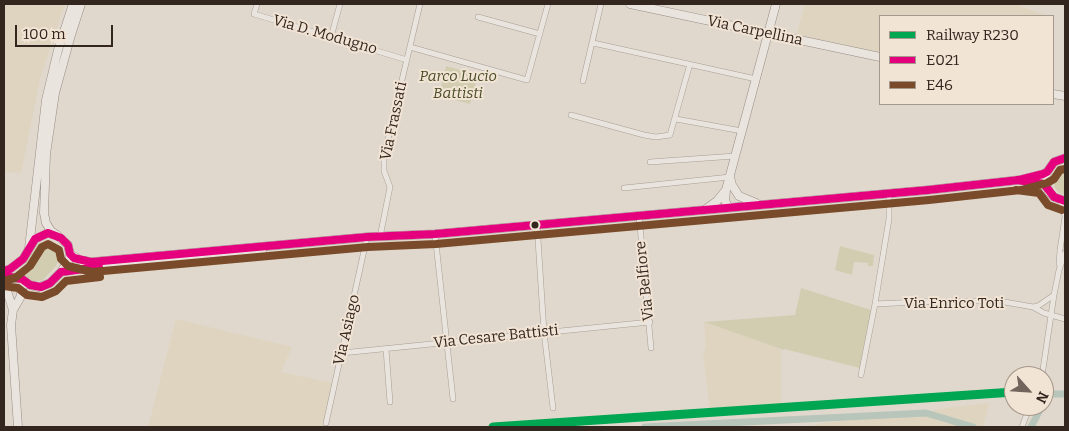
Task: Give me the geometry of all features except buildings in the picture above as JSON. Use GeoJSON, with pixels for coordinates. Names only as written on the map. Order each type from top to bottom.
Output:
{"type":"FeatureCollection","features":[{"type":"Feature","properties":{"kind":"main road"},"geometry":{"type":"LineString","coordinates":[[29,248],[46,100],[72,4]]}},
{"type":"Feature","properties":{"kind":"main road"},"geometry":{"type":"LineString","coordinates":[[4,276],[23,280],[30,285],[46,286],[67,265],[70,254],[68,245],[46,223],[44,213],[46,154],[55,94],[81,4]]}},
{"type":"Feature","properties":{"kind":"main road","name":"Via Carpellina"},"geometry":{"type":"LineString","coordinates":[[630,4],[879,57]]}},
{"type":"Feature","properties":{"kind":"main road"},"geometry":{"type":"LineString","coordinates":[[728,207],[725,200],[735,156],[776,4]]}},
{"type":"Feature","properties":{"kind":"main road"},"geometry":{"type":"LineString","coordinates":[[1063,201],[1049,192],[1046,186],[1047,172],[1054,162],[1065,158]]}},
{"type":"Feature","properties":{"kind":"main road"},"geometry":{"type":"LineString","coordinates":[[70,254],[80,260],[91,262],[367,240],[380,237],[435,234],[889,194],[1020,180],[1047,172]]}},
{"type":"Feature","properties":{"kind":"main road"},"geometry":{"type":"LineString","coordinates":[[1020,180],[1046,186]]}},
{"type":"Feature","properties":{"kind":"main road"},"geometry":{"type":"LineString","coordinates":[[729,184],[739,196],[749,202],[763,204]]}},
{"type":"Feature","properties":{"kind":"main road"},"geometry":{"type":"LineString","coordinates":[[706,209],[717,201],[729,184]]}},
{"type":"Feature","properties":{"kind":"main road"},"geometry":{"type":"LineString","coordinates":[[18,427],[11,324],[13,310],[20,298],[23,280],[20,270],[29,248],[39,236],[48,233],[57,235]]}},
{"type":"Feature","properties":{"kind":"main road"},"geometry":{"type":"LineString","coordinates":[[61,272],[82,268],[420,235]]}},
{"type":"Feature","properties":{"kind":"main road"},"geometry":{"type":"LineString","coordinates":[[4,271],[10,269],[23,259]]}},
{"type":"Feature","properties":{"kind":"main road"},"geometry":{"type":"LineString","coordinates":[[20,298],[39,287]]}},
{"type":"Feature","properties":{"kind":"main road"},"geometry":{"type":"LineString","coordinates":[[4,288],[13,310]]}},
{"type":"Feature","properties":{"kind":"street","name":"Via D. Modugno"},"geometry":{"type":"LineString","coordinates":[[257,4],[254,14],[407,60]]}},
{"type":"Feature","properties":{"kind":"street"},"geometry":{"type":"LineString","coordinates":[[331,37],[340,4]]}},
{"type":"Feature","properties":{"kind":"street","name":"Via Frassati"},"geometry":{"type":"LineString","coordinates":[[380,237],[390,187],[384,171],[384,156],[420,4]]}},
{"type":"Feature","properties":{"kind":"street"},"geometry":{"type":"LineString","coordinates":[[410,47],[527,80],[548,4]]}},
{"type":"Feature","properties":{"kind":"street"},"geometry":{"type":"LineString","coordinates":[[583,81],[601,4]]}},
{"type":"Feature","properties":{"kind":"street"},"geometry":{"type":"LineString","coordinates":[[478,17],[540,34]]}},
{"type":"Feature","properties":{"kind":"street"},"geometry":{"type":"LineString","coordinates":[[593,43],[756,79]]}},
{"type":"Feature","properties":{"kind":"street"},"geometry":{"type":"LineString","coordinates":[[571,115],[644,135],[656,137],[670,135],[690,64]]}},
{"type":"Feature","properties":{"kind":"street"},"geometry":{"type":"LineString","coordinates":[[676,119],[742,131]]}},
{"type":"Feature","properties":{"kind":"street"},"geometry":{"type":"LineString","coordinates":[[650,162],[735,156]]}},
{"type":"Feature","properties":{"kind":"street"},"geometry":{"type":"LineString","coordinates":[[624,188],[729,184]]}},
{"type":"Feature","properties":{"kind":"street"},"geometry":{"type":"LineString","coordinates":[[862,375],[889,215],[889,194]]}},
{"type":"Feature","properties":{"kind":"street"},"geometry":{"type":"LineString","coordinates":[[1059,270],[1065,217],[1063,201]]}},
{"type":"Feature","properties":{"kind":"street","name":"Via Belfiore"},"geometry":{"type":"LineString","coordinates":[[639,215],[651,348]]}},
{"type":"Feature","properties":{"kind":"street"},"geometry":{"type":"LineString","coordinates":[[537,224],[544,332],[553,408]]}},
{"type":"Feature","properties":{"kind":"street"},"geometry":{"type":"LineString","coordinates":[[435,234],[453,400]]}},
{"type":"Feature","properties":{"kind":"street","name":"Via Asiago"},"geometry":{"type":"LineString","coordinates":[[326,423],[367,240]]}},
{"type":"Feature","properties":{"kind":"street"},"geometry":{"type":"LineString","coordinates":[[1044,366],[1054,295],[1065,253]]}},
{"type":"Feature","properties":{"kind":"street"},"geometry":{"type":"LineString","coordinates":[[1032,307],[1038,306],[1054,295]]}},
{"type":"Feature","properties":{"kind":"street","name":"Via Enrico Toti"},"geometry":{"type":"LineString","coordinates":[[875,304],[999,301],[1032,307],[1044,313],[1065,319]]}},
{"type":"Feature","properties":{"kind":"street","name":"Via Cesare Battisti"},"geometry":{"type":"LineString","coordinates":[[342,354],[650,322]]}},
{"type":"Feature","properties":{"kind":"street"},"geometry":{"type":"LineString","coordinates":[[386,349],[390,402]]}},
{"type":"Feature","properties":{"kind":"shaded area"},"geometry":{"type":"Polygon","coordinates":[[[4,4],[65,4],[40,79],[21,173],[4,172],[4,4]]]}},
{"type":"Feature","properties":{"kind":"shaded area"},"geometry":{"type":"Polygon","coordinates":[[[805,4],[1019,4],[1019,6],[1046,15],[879,15],[879,54],[796,36],[805,4]]]}},
{"type":"Feature","properties":{"kind":"shaded area"},"geometry":{"type":"Polygon","coordinates":[[[176,319],[292,347],[281,372],[333,383],[324,427],[148,427],[176,319]]]}},
{"type":"Feature","properties":{"kind":"shaded area"},"geometry":{"type":"Polygon","coordinates":[[[704,322],[781,349],[781,405],[710,410],[703,352],[706,349],[704,322]]]}},
{"type":"Feature","properties":{"kind":"shaded area"},"geometry":{"type":"Polygon","coordinates":[[[989,403],[983,427],[811,427],[817,424],[859,419],[916,416],[939,409],[989,403]]]}},
{"type":"Feature","properties":{"kind":"green space","name":"Parco Lucio Battisti"},"geometry":{"type":"Polygon","coordinates":[[[446,66],[478,75],[470,104],[439,96],[446,66]]]}},
{"type":"Feature","properties":{"kind":"green space"},"geometry":{"type":"Polygon","coordinates":[[[1065,167],[1065,195],[1058,192],[1055,188],[1053,179],[1057,171],[1065,167]]]}},
{"type":"Feature","properties":{"kind":"green space"},"geometry":{"type":"Polygon","coordinates":[[[50,242],[56,245],[60,252],[60,257],[56,266],[43,280],[32,282],[25,277],[24,267],[36,244],[50,242]]]}},
{"type":"Feature","properties":{"kind":"green space"},"geometry":{"type":"Polygon","coordinates":[[[840,246],[874,255],[873,266],[868,266],[868,263],[854,262],[852,275],[835,270],[840,246]]]}},
{"type":"Feature","properties":{"kind":"green space"},"geometry":{"type":"Polygon","coordinates":[[[801,288],[871,310],[864,369],[784,350],[704,322],[795,315],[801,288]]]}},
{"type":"Feature","properties":{"kind":"waterway"},"geometry":{"type":"LineString","coordinates":[[1054,394],[1065,394]]}},
{"type":"Feature","properties":{"kind":"waterway"},"geometry":{"type":"LineString","coordinates":[[645,427],[926,413],[973,427]]}},
{"type":"Feature","properties":{"kind":"waterway"},"geometry":{"type":"LineString","coordinates":[[1031,427],[1037,416]]}},
{"type":"Feature","properties":{"kind":"rail line","name":"R230"},"geometry":{"type":"LineString","coordinates":[[493,427],[1004,393]]}},
{"type":"Feature","properties":{"kind":"transit line","name":"E021"},"geometry":{"type":"LineString","coordinates":[[4,271],[10,269],[23,259],[35,239],[48,233],[61,238],[68,245],[70,254],[74,258],[91,262],[367,237],[435,234],[928,190],[1019,180],[1043,174],[1047,172],[1054,162],[1065,158]]}},
{"type":"Feature","properties":{"kind":"transit line","name":"E46"},"geometry":{"type":"LineString","coordinates":[[7,280],[15,278],[30,266],[42,247],[48,244],[59,250],[61,259],[68,266],[92,272],[368,247],[436,244],[929,200],[1021,190],[1047,183],[1054,179],[1060,170],[1065,169]]}},
{"type":"Feature","properties":{"kind":"transit line","name":"E021"},"geometry":{"type":"LineString","coordinates":[[1017,180],[1044,184],[1054,197],[1065,201]]}},
{"type":"Feature","properties":{"kind":"transit line","name":"E46"},"geometry":{"type":"LineString","coordinates":[[1016,190],[1039,193],[1048,205],[1062,210]]}},
{"type":"Feature","properties":{"kind":"transit line","name":"E021"},"geometry":{"type":"LineString","coordinates":[[4,276],[22,279],[30,285],[41,287],[50,283],[61,272],[99,267]]}},
{"type":"Feature","properties":{"kind":"transit line","name":"E46"},"geometry":{"type":"LineString","coordinates":[[4,286],[18,288],[27,295],[42,297],[56,291],[66,281],[100,277]]}}]}
